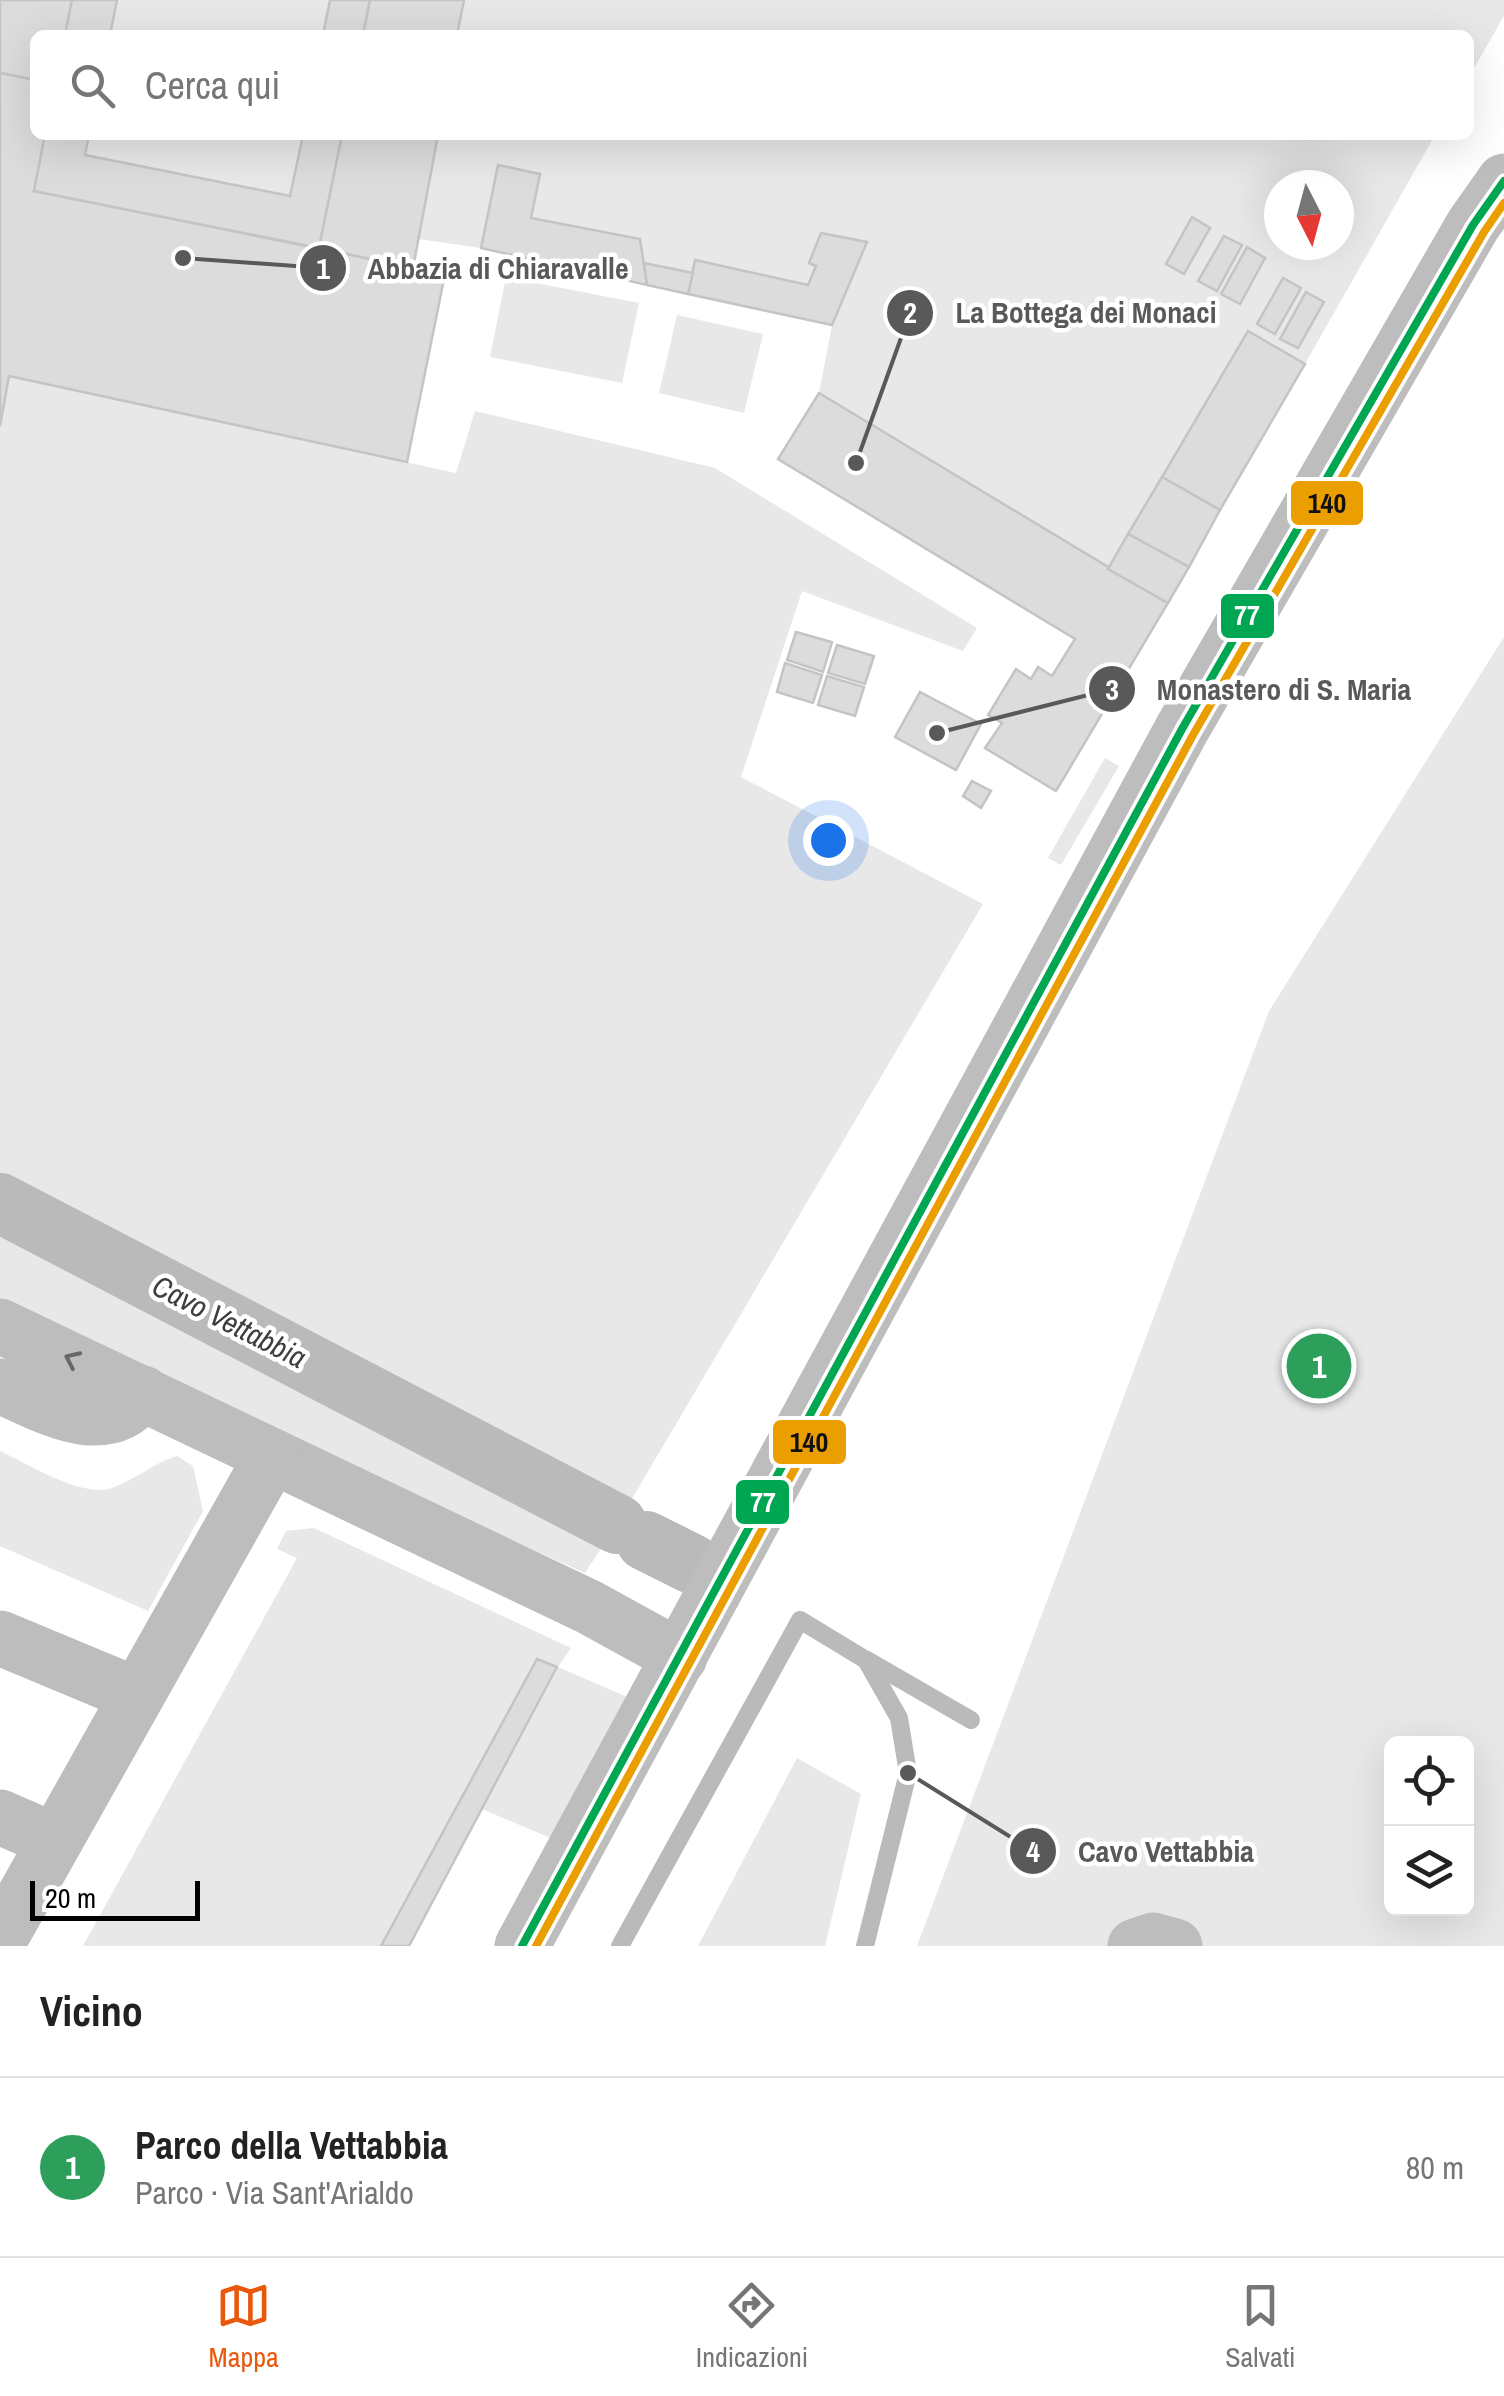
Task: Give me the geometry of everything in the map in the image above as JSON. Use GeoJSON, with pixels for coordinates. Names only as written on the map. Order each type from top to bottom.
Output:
{"type":"FeatureCollection","features":[{"type":"Feature","properties":{"kind":"street"},"geometry":{"type":"LineString","coordinates":[[522,1946],[1199,697],[1473,224],[1504,181]]}},
{"type":"Feature","properties":{"kind":"street"},"geometry":{"type":"LineString","coordinates":[[0,1326],[589,1608],[680,1656]]}},
{"type":"Feature","properties":{"kind":"street"},"geometry":{"type":"LineString","coordinates":[[0,1386],[73,1417],[105,1419],[132,1407],[144,1393]]}},
{"type":"Feature","properties":{"kind":"street"},"geometry":{"type":"LineString","coordinates":[[0,1939],[272,1456]]}},
{"type":"Feature","properties":{"kind":"street"},"geometry":{"type":"LineString","coordinates":[[0,1638],[137,1695]]}},
{"type":"Feature","properties":{"kind":"street"},"geometry":{"type":"LineString","coordinates":[[0,1817],[55,1840]]}},
{"type":"Feature","properties":{"kind":"street"},"geometry":{"type":"LineString","coordinates":[[1135,1946],[1153,1940],[1175,1946]]}},
{"type":"Feature","properties":{"kind":"shaded area"},"geometry":{"type":"Polygon","coordinates":[[[117,0],[330,0],[324,30],[111,30],[117,0]]]}},
{"type":"Feature","properties":{"kind":"shaded area"},"geometry":{"type":"Polygon","coordinates":[[[464,0],[1504,0],[1504,16],[1474,68],[1474,30],[458,30],[464,0]]]}},
{"type":"Feature","properties":{"kind":"shaded area"},"geometry":{"type":"Polygon","coordinates":[[[88,140],[302,140],[290,196],[85,155],[88,140]]]}},
{"type":"Feature","properties":{"kind":"shaded area"},"geometry":{"type":"Polygon","coordinates":[[[437,140],[1432,140],[1305,364],[1247,331],[1108,569],[819,393],[832,325],[866,242],[821,233],[809,263],[816,266],[808,285],[696,260],[693,273],[644,263],[639,239],[531,218],[540,174],[499,165],[481,248],[418,239],[437,140]]]}},
{"type":"Feature","properties":{"kind":"shaded area"},"geometry":{"type":"Polygon","coordinates":[[[506,277],[639,303],[622,383],[490,357],[506,277]]]}},
{"type":"Feature","properties":{"kind":"shaded area"},"geometry":{"type":"Polygon","coordinates":[[[677,315],[763,334],[744,413],[659,393],[677,315]]]}},
{"type":"Feature","properties":{"kind":"shaded area"},"geometry":{"type":"Polygon","coordinates":[[[9,376],[456,473],[475,411],[715,468],[977,628],[963,651],[802,591],[741,777],[983,904],[585,1573],[0,1310],[0,426],[9,376]]]}},
{"type":"Feature","properties":{"kind":"shaded area"},"geometry":{"type":"Polygon","coordinates":[[[1504,637],[1504,1946],[917,1946],[1269,1011],[1504,637]]]}},
{"type":"Feature","properties":{"kind":"shaded area"},"geometry":{"type":"Polygon","coordinates":[[[1105,758],[1119,766],[1061,865],[1048,858],[1105,758]]]}},
{"type":"Feature","properties":{"kind":"shaded area"},"geometry":{"type":"Polygon","coordinates":[[[0,1451],[70,1484],[99,1490],[120,1485],[177,1456],[193,1466],[203,1511],[148,1611],[0,1546],[0,1451]]]}},
{"type":"Feature","properties":{"kind":"shaded area"},"geometry":{"type":"Polygon","coordinates":[[[314,1528],[571,1648],[558,1667],[632,1699],[555,1840],[482,1809],[557,1667],[537,1660],[381,1946],[83,1946],[297,1558],[277,1549],[286,1531],[314,1528]]]}},
{"type":"Feature","properties":{"kind":"shaded area"},"geometry":{"type":"Polygon","coordinates":[[[797,1758],[861,1794],[825,1946],[698,1946],[797,1758]]]}},
{"type":"Feature","properties":{"kind":"building"},"geometry":{"type":"Polygon","coordinates":[[[0,0],[72,0],[66,30],[30,30],[30,79],[0,73],[0,0]]]}},
{"type":"Feature","properties":{"kind":"building"},"geometry":{"type":"Polygon","coordinates":[[[72,0],[117,0],[111,30],[66,30],[72,0]]]}},
{"type":"Feature","properties":{"kind":"building"},"geometry":{"type":"Polygon","coordinates":[[[330,0],[370,0],[364,30],[324,30],[330,0]]]}},
{"type":"Feature","properties":{"kind":"building"},"geometry":{"type":"Polygon","coordinates":[[[370,0],[464,0],[458,30],[364,30],[370,0]]]}},
{"type":"Feature","properties":{"kind":"building"},"geometry":{"type":"Polygon","coordinates":[[[0,73],[30,79],[30,140],[44,140],[34,191],[445,274],[407,462],[9,376],[0,426],[0,73]]]}},
{"type":"Feature","properties":{"kind":"building"},"geometry":{"type":"Polygon","coordinates":[[[44,140],[88,140],[85,155],[290,196],[302,140],[341,140],[319,248],[34,191],[44,140]]]}},
{"type":"Feature","properties":{"kind":"building"},"geometry":{"type":"Polygon","coordinates":[[[341,140],[437,140],[413,268],[319,248],[341,140]]]}},
{"type":"Feature","properties":{"kind":"building"},"geometry":{"type":"Polygon","coordinates":[[[498,165],[540,174],[531,218],[640,239],[647,285],[481,248],[498,165]]]}},
{"type":"Feature","properties":{"kind":"building"},"geometry":{"type":"Polygon","coordinates":[[[1192,217],[1210,228],[1184,274],[1166,264],[1192,217]]]}},
{"type":"Feature","properties":{"kind":"building"},"geometry":{"type":"Polygon","coordinates":[[[821,233],[867,242],[832,325],[688,294],[695,260],[808,285],[816,266],[809,263],[821,233]]]}},
{"type":"Feature","properties":{"kind":"building"},"geometry":{"type":"Polygon","coordinates":[[[1224,236],[1242,245],[1217,291],[1198,281],[1224,236]]]}},
{"type":"Feature","properties":{"kind":"building"},"geometry":{"type":"Polygon","coordinates":[[[1247,247],[1264,257],[1240,304],[1221,294],[1247,247]]]}},
{"type":"Feature","properties":{"kind":"building"},"geometry":{"type":"Polygon","coordinates":[[[644,263],[693,273],[688,294],[647,285],[644,263]]]}},
{"type":"Feature","properties":{"kind":"building"},"geometry":{"type":"Polygon","coordinates":[[[1283,278],[1301,288],[1275,334],[1257,324],[1283,278]]]}},
{"type":"Feature","properties":{"kind":"building"},"geometry":{"type":"Polygon","coordinates":[[[1306,292],[1324,302],[1298,348],[1280,339],[1306,292]]]}},
{"type":"Feature","properties":{"kind":"building"},"geometry":{"type":"Polygon","coordinates":[[[1248,331],[1305,364],[1220,510],[1162,477],[1248,331]]]}},
{"type":"Feature","properties":{"kind":"building"},"geometry":{"type":"Polygon","coordinates":[[[819,393],[1168,603],[1056,791],[985,748],[1002,723],[988,715],[1016,669],[1031,679],[1038,667],[1052,676],[1075,639],[778,459],[819,393]]]}},
{"type":"Feature","properties":{"kind":"building"},"geometry":{"type":"Polygon","coordinates":[[[1162,477],[1220,510],[1189,567],[1128,534],[1162,477]]]}},
{"type":"Feature","properties":{"kind":"building"},"geometry":{"type":"Polygon","coordinates":[[[1128,534],[1189,567],[1168,603],[1108,569],[1128,534]]]}},
{"type":"Feature","properties":{"kind":"building"},"geometry":{"type":"Polygon","coordinates":[[[796,632],[832,642],[823,672],[787,660],[796,632]]]}},
{"type":"Feature","properties":{"kind":"building"},"geometry":{"type":"Polygon","coordinates":[[[837,645],[874,656],[865,684],[828,673],[837,645]]]}},
{"type":"Feature","properties":{"kind":"building"},"geometry":{"type":"Polygon","coordinates":[[[785,663],[822,675],[813,703],[777,692],[785,663]]]}},
{"type":"Feature","properties":{"kind":"building"},"geometry":{"type":"Polygon","coordinates":[[[827,676],[864,687],[855,716],[818,705],[827,676]]]}},
{"type":"Feature","properties":{"kind":"building"},"geometry":{"type":"Polygon","coordinates":[[[920,692],[981,724],[956,770],[895,737],[920,692]]]}},
{"type":"Feature","properties":{"kind":"building"},"geometry":{"type":"Polygon","coordinates":[[[972,781],[991,791],[981,808],[963,796],[972,781]]]}},
{"type":"Feature","properties":{"kind":"building"},"geometry":{"type":"Polygon","coordinates":[[[537,1659],[557,1667],[409,1946],[381,1946],[537,1659]]]}},
{"type":"Feature","properties":{"kind":"waterway","name":"Cavo Vettabbia"},"geometry":{"type":"LineString","coordinates":[[0,1203],[617,1524]]}},
{"type":"Feature","properties":{"kind":"waterway","name":"Cavo Vettabbia"},"geometry":{"type":"LineString","coordinates":[[646,1541],[692,1564]]}},
{"type":"Feature","properties":{"kind":"waterway","name":"Cavo Vettabbia"},"geometry":{"type":"LineString","coordinates":[[620,1946],[800,1620],[866,1660],[899,1718],[908,1773],[865,1946]]}},
{"type":"Feature","properties":{"kind":"waterway"},"geometry":{"type":"LineString","coordinates":[[867,1660],[971,1720]]}},
{"type":"Feature","properties":{"kind":"transit line","name":"77"},"geometry":{"type":"LineString","coordinates":[[522,1946],[1182,729],[1473,225],[1504,181]]}},
{"type":"Feature","properties":{"kind":"transit line","name":"140"},"geometry":{"type":"LineString","coordinates":[[536,1946],[1193,735],[1504,203]]}},
{"type":"Feature","properties":{"kind":"place","name":"Abbazia di Chiaravalle"},"geometry":{"type":"Point","coordinates":[183,258]}},
{"type":"Feature","properties":{"kind":"place","name":"La Bottega dei Monaci"},"geometry":{"type":"Point","coordinates":[856,463]}},
{"type":"Feature","properties":{"kind":"place","name":"Monastero di S. Maria"},"geometry":{"type":"Point","coordinates":[937,733]}},
{"type":"Feature","properties":{"kind":"place","name":"Parco della Vettabbia"},"geometry":{"type":"Point","coordinates":[1319,1366]}},
{"type":"Feature","properties":{"kind":"place","name":"Cavo Vettabbia"},"geometry":{"type":"Point","coordinates":[908,1773]}}]}
